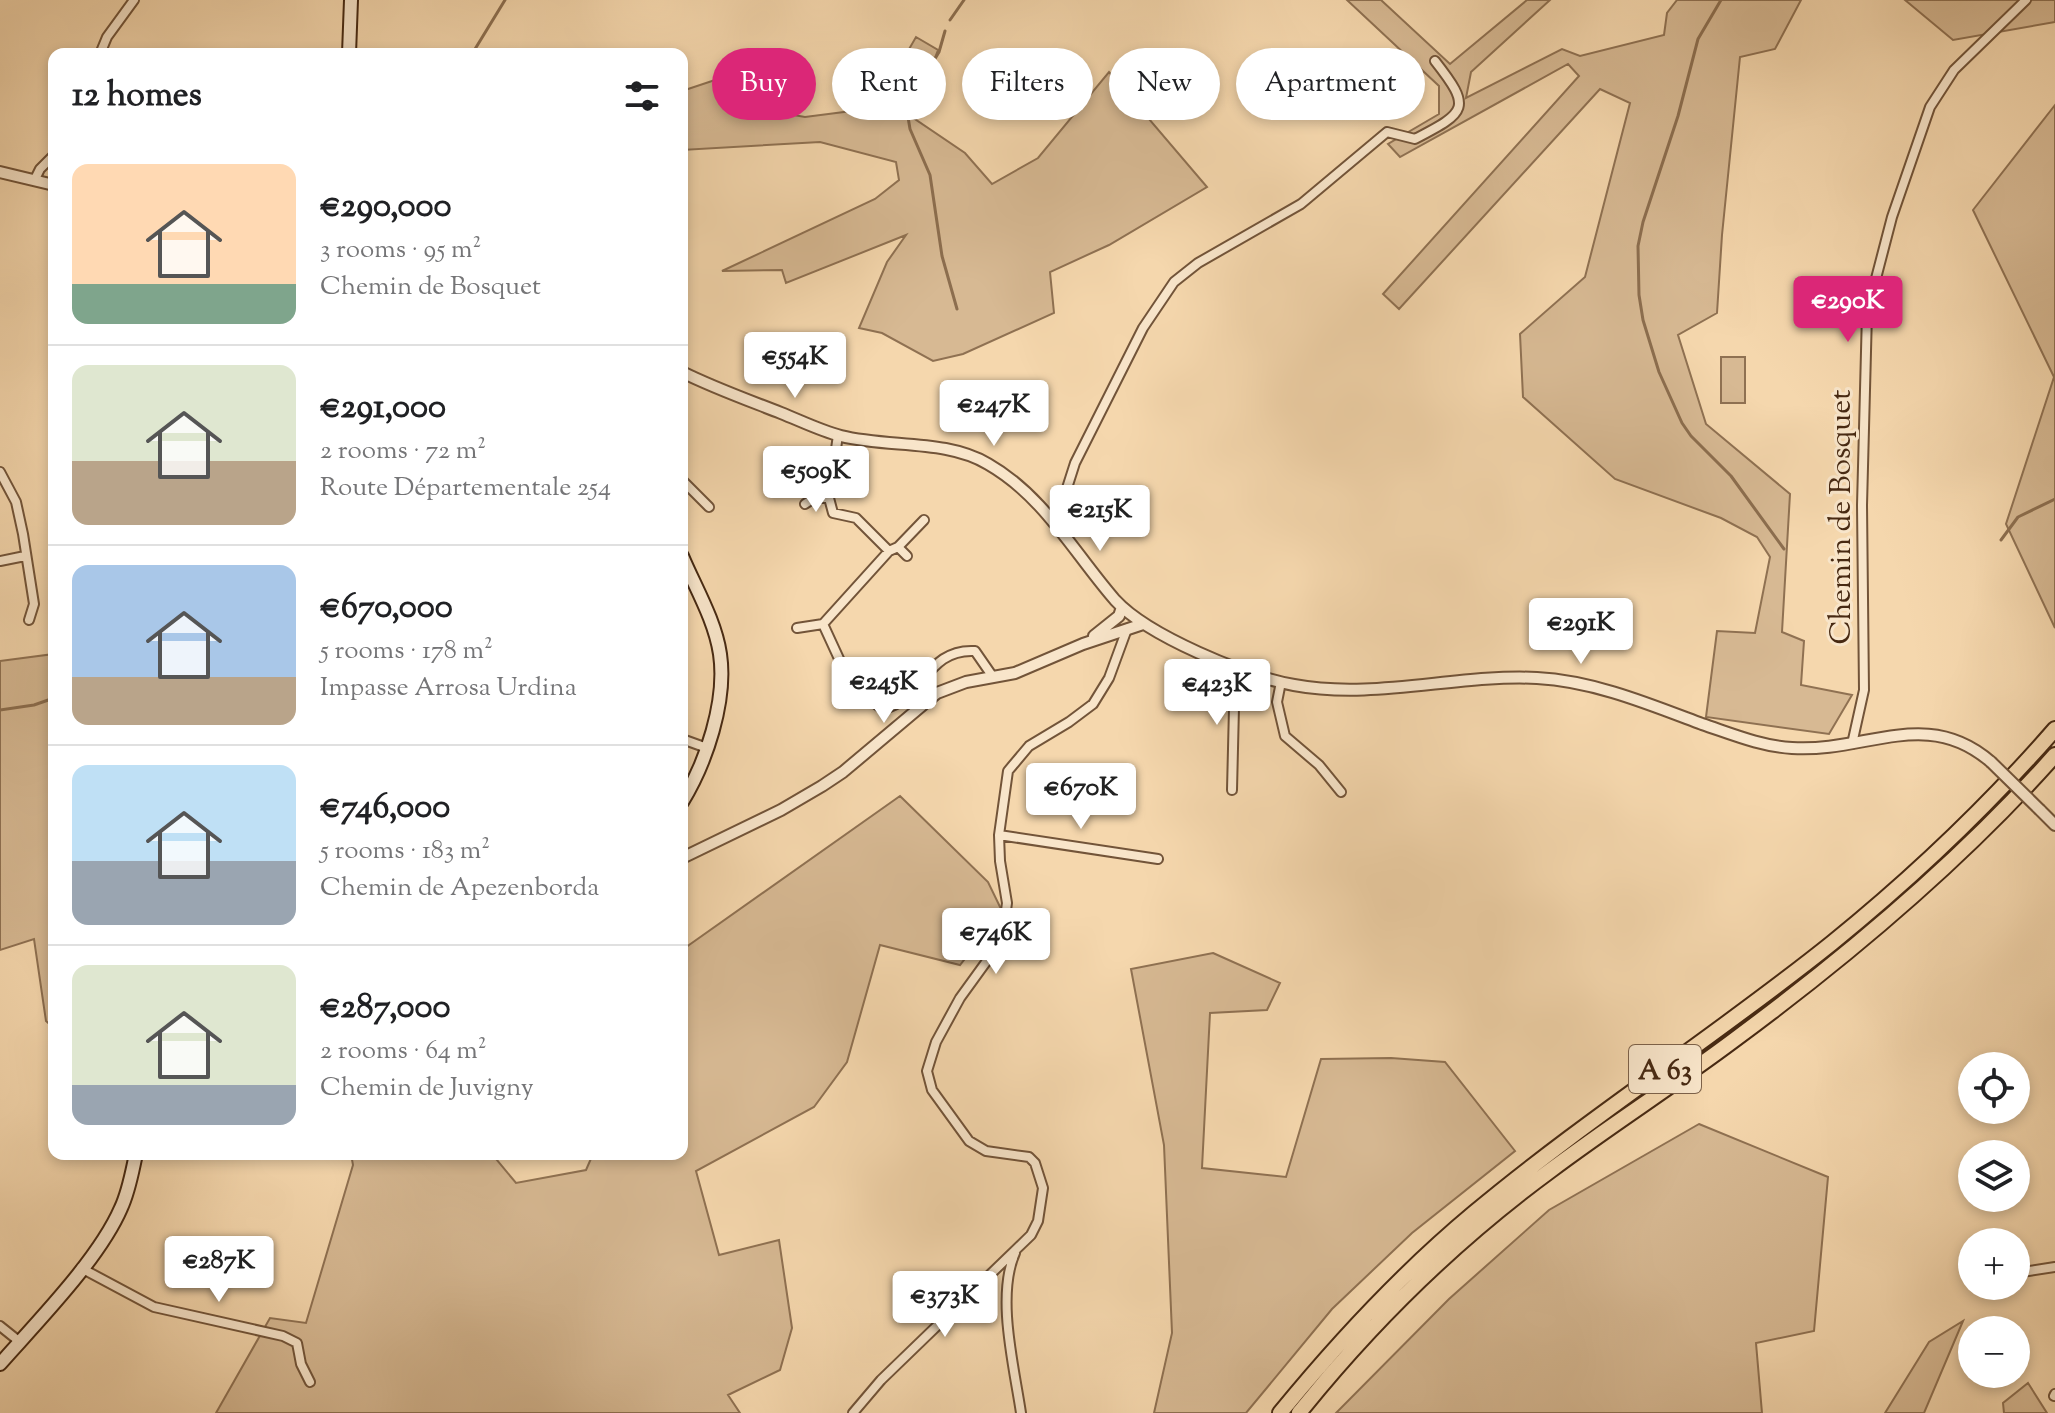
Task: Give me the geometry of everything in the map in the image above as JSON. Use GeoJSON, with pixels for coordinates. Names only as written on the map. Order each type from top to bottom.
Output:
{"type":"FeatureCollection","features":[{"type":"Feature","properties":{"kind":"highway","name":"A 63"},"geometry":{"type":"LineString","coordinates":[[1280,1413],[1332,1349],[1402,1277],[1473,1213],[1833,942],[2018,772],[2055,729]]}},
{"type":"Feature","properties":{"kind":"highway","name":"A 63"},"geometry":{"type":"LineString","coordinates":[[1299,1413],[1343,1358],[1413,1287],[1484,1223],[1550,1171],[1733,1041],[1847,954],[1946,867],[2055,755]]}},
{"type":"Feature","properties":{"kind":"main road"},"geometry":{"type":"LineString","coordinates":[[349,48],[351,0]]}},
{"type":"Feature","properties":{"kind":"main road"},"geometry":{"type":"LineString","coordinates":[[688,570],[713,629],[720,655],[719,690],[707,748],[688,789]]}},
{"type":"Feature","properties":{"kind":"main road"},"geometry":{"type":"LineString","coordinates":[[0,1364],[81,1268],[112,1225],[128,1190],[135,1160]]}},
{"type":"Feature","properties":{"kind":"street"},"geometry":{"type":"LineString","coordinates":[[102,48],[134,0]]}},
{"type":"Feature","properties":{"kind":"street","name":"Chemin de Bosquet"},"geometry":{"type":"LineString","coordinates":[[1852,744],[1864,690],[1862,505],[1867,313],[1892,217],[1930,107],[1954,70],[2026,0]]}},
{"type":"Feature","properties":{"kind":"street"},"geometry":{"type":"LineString","coordinates":[[1054,520],[1075,463],[1143,328],[1174,282],[1198,263],[1301,204],[1387,132],[1415,139],[1456,112],[1460,98],[1435,61]]}},
{"type":"Feature","properties":{"kind":"street"},"geometry":{"type":"LineString","coordinates":[[35,179],[48,161]]}},
{"type":"Feature","properties":{"kind":"street"},"geometry":{"type":"LineString","coordinates":[[0,172],[48,183]]}},
{"type":"Feature","properties":{"kind":"street"},"geometry":{"type":"LineString","coordinates":[[688,374],[838,435],[971,456],[1002,474],[1054,520],[1122,607],[1143,624],[1182,645],[1281,682],[1329,689],[1407,687],[1514,678],[1566,681],[1598,688],[1756,743],[1803,749],[1916,734],[1940,735],[1963,742],[1991,762],[2055,825]]}},
{"type":"Feature","properties":{"kind":"street"},"geometry":{"type":"LineString","coordinates":[[838,435],[829,498],[833,513],[856,518],[889,551]]}},
{"type":"Feature","properties":{"kind":"street"},"geometry":{"type":"LineString","coordinates":[[0,472],[16,502],[34,604],[29,620]]}},
{"type":"Feature","properties":{"kind":"street"},"geometry":{"type":"LineString","coordinates":[[688,486],[709,507]]}},
{"type":"Feature","properties":{"kind":"street"},"geometry":{"type":"LineString","coordinates":[[805,504],[814,498],[829,498]]}},
{"type":"Feature","properties":{"kind":"street"},"geometry":{"type":"LineString","coordinates":[[797,628],[823,624],[889,551],[898,547],[924,520]]}},
{"type":"Feature","properties":{"kind":"street"},"geometry":{"type":"LineString","coordinates":[[898,547],[907,556]]}},
{"type":"Feature","properties":{"kind":"street"},"geometry":{"type":"LineString","coordinates":[[0,561],[25,556]]}},
{"type":"Feature","properties":{"kind":"street"},"geometry":{"type":"LineString","coordinates":[[1083,644],[1115,619],[1122,607]]}},
{"type":"Feature","properties":{"kind":"street"},"geometry":{"type":"LineString","coordinates":[[853,1413],[881,1380],[1031,1235],[1038,1221],[1043,1188],[1040,1173],[1029,1157],[986,1151],[969,1141],[932,1090],[927,1071],[936,1042],[955,1007],[1002,940],[1007,903],[999,835],[1008,771],[1029,746],[1093,704],[1100,695],[1118,656],[1119,631],[1115,619]]}},
{"type":"Feature","properties":{"kind":"street"},"geometry":{"type":"LineString","coordinates":[[823,624],[852,687],[883,709],[899,706],[940,660],[959,650],[975,651],[993,677]]}},
{"type":"Feature","properties":{"kind":"street"},"geometry":{"type":"LineString","coordinates":[[688,855],[781,810],[822,786],[937,693],[955,685],[1029,668],[1083,644],[1143,624]]}},
{"type":"Feature","properties":{"kind":"street"},"geometry":{"type":"LineString","coordinates":[[1232,790],[1235,666]]}},
{"type":"Feature","properties":{"kind":"street"},"geometry":{"type":"LineString","coordinates":[[1281,682],[1277,702],[1285,736],[1319,765],[1341,792]]}},
{"type":"Feature","properties":{"kind":"street"},"geometry":{"type":"LineString","coordinates":[[688,741],[707,748]]}},
{"type":"Feature","properties":{"kind":"street"},"geometry":{"type":"LineString","coordinates":[[999,835],[1158,859]]}},
{"type":"Feature","properties":{"kind":"street"},"geometry":{"type":"LineString","coordinates":[[1017,1249],[1009,1268],[1005,1296],[1021,1413]]}},
{"type":"Feature","properties":{"kind":"street"},"geometry":{"type":"LineString","coordinates":[[2030,1271],[2055,1267]]}},
{"type":"Feature","properties":{"kind":"street"},"geometry":{"type":"LineString","coordinates":[[81,1268],[154,1307],[283,1336],[297,1343],[301,1364],[310,1382]]}},
{"type":"Feature","properties":{"kind":"street"},"geometry":{"type":"LineString","coordinates":[[0,1326],[20,1342]]}},
{"type":"Feature","properties":{"kind":"shaded area"},"geometry":{"type":"Polygon","coordinates":[[[1347,0],[1381,0],[1450,64],[1527,0],[1550,0],[1471,72],[1466,98],[1562,49],[1580,56],[1664,35],[1667,13],[1677,0],[1801,0],[1775,49],[1740,57],[1717,313],[1678,335],[1706,424],[1790,494],[1782,632],[1804,641],[1801,685],[1852,695],[1829,734],[1706,717],[1717,631],[1755,633],[1770,557],[1757,537],[1721,518],[1615,479],[1523,397],[1520,334],[1585,277],[1630,103],[1600,89],[1399,309],[1383,294],[1579,76],[1568,64],[1400,157],[1388,144],[1439,114],[1439,86],[1425,73],[1425,48],[1398,48],[1347,0]]]}},
{"type":"Feature","properties":{"kind":"shaded area"},"geometry":{"type":"Polygon","coordinates":[[[1905,0],[2055,0],[2055,22],[1953,40],[1905,0]]]}},
{"type":"Feature","properties":{"kind":"shaded area"},"geometry":{"type":"Polygon","coordinates":[[[916,37],[935,48],[910,48],[916,37]]]}},
{"type":"Feature","properties":{"kind":"shaded area"},"geometry":{"type":"Polygon","coordinates":[[[1109,72],[1109,120],[1150,120],[1207,187],[1109,245],[1050,272],[1054,313],[963,354],[933,361],[882,333],[859,328],[887,262],[906,235],[786,283],[782,270],[722,271],[875,199],[899,180],[896,162],[820,142],[688,150],[688,89],[712,81],[712,120],[816,120],[816,116],[832,114],[832,120],[916,120],[965,153],[992,184],[1038,158],[1069,120],[1093,120],[1093,91],[1109,72]]]}},
{"type":"Feature","properties":{"kind":"shaded area"},"geometry":{"type":"Polygon","coordinates":[[[2055,105],[2055,628],[2006,524],[2054,377],[1973,210],[2055,105]]]}},
{"type":"Feature","properties":{"kind":"shaded area"},"geometry":{"type":"Polygon","coordinates":[[[1721,357],[1745,357],[1745,403],[1721,403],[1721,357]]]}},
{"type":"Feature","properties":{"kind":"shaded area"},"geometry":{"type":"Polygon","coordinates":[[[48,655],[48,1023],[34,939],[0,950],[0,661],[48,655]]]}},
{"type":"Feature","properties":{"kind":"shaded area"},"geometry":{"type":"Polygon","coordinates":[[[900,796],[988,882],[1002,911],[960,965],[880,945],[847,1062],[814,1107],[696,1171],[719,1255],[779,1240],[792,1328],[780,1370],[728,1395],[740,1413],[216,1413],[270,1318],[306,1323],[352,1160],[497,1160],[516,1183],[586,1170],[590,1160],[688,1160],[688,946],[900,796]]]}},
{"type":"Feature","properties":{"kind":"shaded area"},"geometry":{"type":"Polygon","coordinates":[[[1213,953],[1280,983],[1267,1010],[1210,1013],[1202,1168],[1286,1177],[1321,1059],[1391,1058],[1445,1062],[1515,1151],[1412,1233],[1332,1309],[1246,1413],[1154,1413],[1172,1333],[1164,1145],[1131,969],[1213,953]]]}},
{"type":"Feature","properties":{"kind":"shaded area"},"geometry":{"type":"Polygon","coordinates":[[[1699,1124],[1828,1177],[1814,1331],[1756,1343],[1762,1413],[1336,1413],[1449,1299],[1549,1210],[1699,1124]]]}},
{"type":"Feature","properties":{"kind":"shaded area"},"geometry":{"type":"Polygon","coordinates":[[[1958,1324],[1958,1333],[1924,1413],[1885,1413],[1929,1342],[1958,1324]]]}},
{"type":"Feature","properties":{"kind":"shaded area"},"geometry":{"type":"Polygon","coordinates":[[[2030,1386],[2047,1413],[2004,1413],[2003,1403],[2022,1388],[2030,1386]]]}},
{"type":"Feature","properties":{"kind":"waterway"},"geometry":{"type":"LineString","coordinates":[[476,48],[505,0]]}},
{"type":"Feature","properties":{"kind":"waterway"},"geometry":{"type":"LineString","coordinates":[[950,20],[964,0]]}},
{"type":"Feature","properties":{"kind":"waterway"},"geometry":{"type":"LineString","coordinates":[[1721,0],[1698,39],[1678,116],[1643,222],[1638,246],[1639,295],[1643,320],[1659,372],[1682,423],[1731,476],[1784,549]]}},
{"type":"Feature","properties":{"kind":"waterway"},"geometry":{"type":"LineString","coordinates":[[945,31],[939,52],[907,111],[910,129],[930,175],[942,256],[957,309]]}},
{"type":"Feature","properties":{"kind":"waterway"},"geometry":{"type":"LineString","coordinates":[[2001,540],[2018,517],[2055,499]]}},
{"type":"Feature","properties":{"kind":"waterway"},"geometry":{"type":"LineString","coordinates":[[0,710],[48,700]]}}]}
